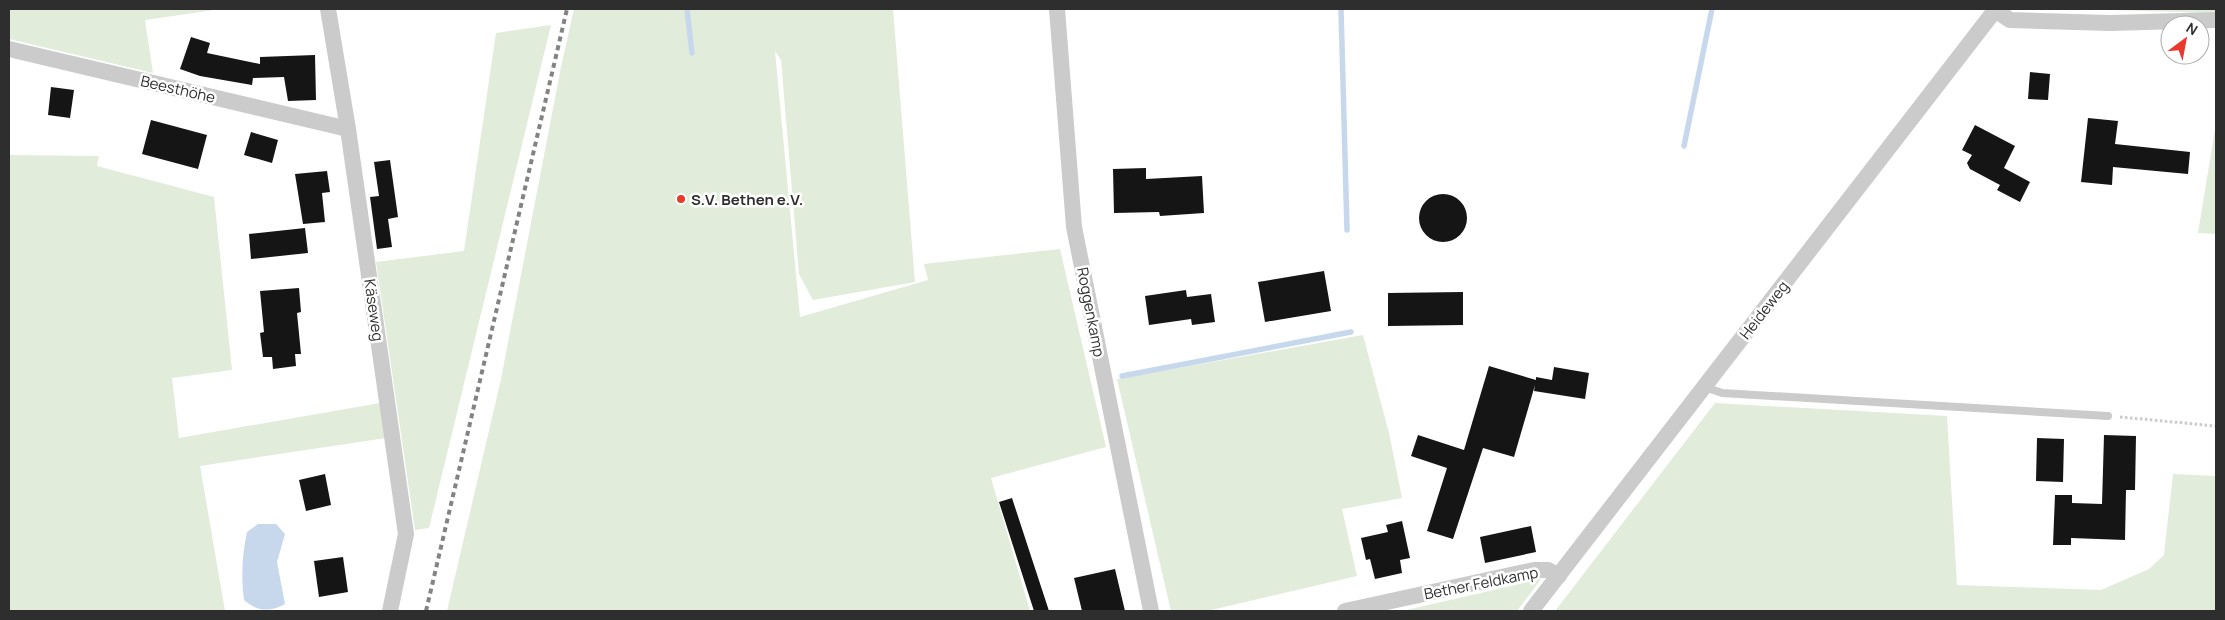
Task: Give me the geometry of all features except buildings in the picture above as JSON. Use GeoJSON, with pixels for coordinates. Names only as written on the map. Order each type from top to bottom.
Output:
{"type":"FeatureCollection","features":[{"type":"Feature","properties":{"kind":"street","name":"Käseweg"},"geometry":{"type":"LineString","coordinates":[[328,9],[348,129],[406,534],[390,611]]}},
{"type":"Feature","properties":{"kind":"street","name":"Roggenkamp"},"geometry":{"type":"LineString","coordinates":[[1057,9],[1074,227],[1151,611]]}},
{"type":"Feature","properties":{"kind":"street"},"geometry":{"type":"LineString","coordinates":[[1995,9],[2010,20],[2110,23],[2216,20]]}},
{"type":"Feature","properties":{"kind":"street","name":"Heideweg"},"geometry":{"type":"LineString","coordinates":[[1531,611],[1995,9]]}},
{"type":"Feature","properties":{"kind":"street","name":"Beesthöhe"},"geometry":{"type":"LineString","coordinates":[[9,49],[348,129]]}},
{"type":"Feature","properties":{"kind":"street","name":"Bether Feldkamp"},"geometry":{"type":"LineString","coordinates":[[1345,611],[1534,570],[1548,570],[1559,576]]}},
{"type":"Feature","properties":{"kind":"lane"},"geometry":{"type":"LineString","coordinates":[[1705,387],[1722,393],[2108,416]]}},
{"type":"Feature","properties":{"kind":"path"},"geometry":{"type":"LineString","coordinates":[[2108,416],[2216,426]]}},
{"type":"Feature","properties":{"kind":"green space"},"geometry":{"type":"Polygon","coordinates":[[[9,9],[221,9],[145,20],[153,73],[9,39],[9,9]]]}},
{"type":"Feature","properties":{"kind":"green space"},"geometry":{"type":"Polygon","coordinates":[[[574,9],[893,9],[915,282],[813,300],[799,274],[781,60],[775,51],[800,317],[928,280],[924,264],[1060,249],[1106,447],[991,478],[1030,611],[447,611],[501,379],[561,67],[574,9]]]}},
{"type":"Feature","properties":{"kind":"green space"},"geometry":{"type":"Polygon","coordinates":[[[2075,9],[2216,9],[2216,12],[2215,13],[2075,9]]]}},
{"type":"Feature","properties":{"kind":"green space"},"geometry":{"type":"Polygon","coordinates":[[[551,25],[429,528],[415,530],[376,262],[464,251],[496,33],[551,25]]]}},
{"type":"Feature","properties":{"kind":"green space"},"geometry":{"type":"Polygon","coordinates":[[[2216,123],[2216,234],[2198,233],[2216,123]]]}},
{"type":"Feature","properties":{"kind":"green space"},"geometry":{"type":"Polygon","coordinates":[[[9,155],[99,156],[97,166],[214,197],[232,370],[172,378],[179,438],[380,403],[386,438],[200,466],[225,611],[9,611],[9,155]]]}},
{"type":"Feature","properties":{"kind":"green space"},"geometry":{"type":"Polygon","coordinates":[[[1363,335],[1389,433],[1402,498],[1342,509],[1357,576],[1207,611],[1171,611],[1117,379],[1363,335]]]}},
{"type":"Feature","properties":{"kind":"green space"},"geometry":{"type":"Polygon","coordinates":[[[1715,403],[1947,416],[1957,585],[2101,590],[2149,569],[2164,555],[2173,474],[2216,476],[2216,611],[1555,611],[1715,403]]]}},
{"type":"Feature","properties":{"kind":"green space"},"geometry":{"type":"Polygon","coordinates":[[[1541,579],[1517,611],[1402,611],[1541,579]]]}},
{"type":"Feature","properties":{"kind":"water"},"geometry":{"type":"Polygon","coordinates":[[[258,524],[276,524],[285,534],[277,562],[285,604],[264,610],[254,607],[244,600],[242,574],[247,532],[258,524]]]}},
{"type":"Feature","properties":{"kind":"waterway"},"geometry":{"type":"LineString","coordinates":[[687,9],[692,53]]}},
{"type":"Feature","properties":{"kind":"waterway"},"geometry":{"type":"LineString","coordinates":[[1341,9],[1347,230]]}},
{"type":"Feature","properties":{"kind":"waterway"},"geometry":{"type":"LineString","coordinates":[[1684,146],[1712,9]]}},
{"type":"Feature","properties":{"kind":"waterway"},"geometry":{"type":"LineString","coordinates":[[1122,376],[1351,332]]}},
{"type":"Feature","properties":{"kind":"railway"},"geometry":{"type":"LineString","coordinates":[[426,611],[567,9]]}},
{"type":"Feature","properties":{"kind":"place","name":"S.V. Bethen e.V."},"geometry":{"type":"Point","coordinates":[681,199]}}]}
